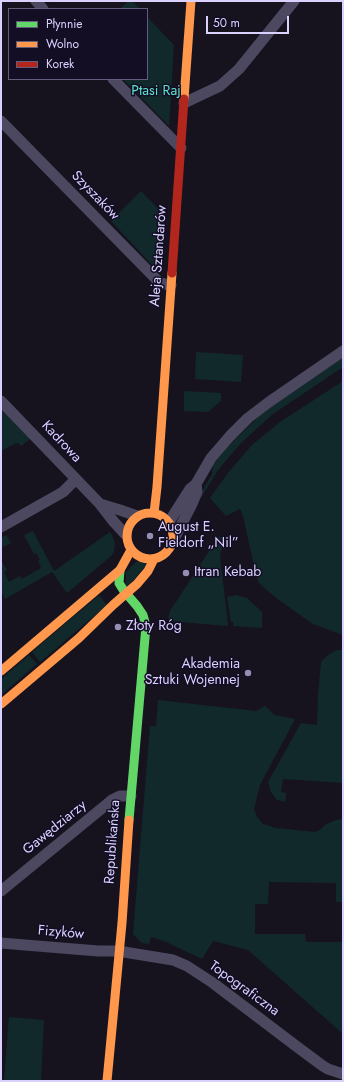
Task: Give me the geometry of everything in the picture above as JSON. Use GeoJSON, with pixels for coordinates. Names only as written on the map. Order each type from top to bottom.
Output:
{"type":"FeatureCollection","features":[{"type":"Feature","properties":{"kind":"street","name":"Aleja Sztandarów"},"geometry":{"type":"LineString","coordinates":[[154,513],[158,480],[191,1]]}},
{"type":"Feature","properties":{"kind":"street"},"geometry":{"type":"LineString","coordinates":[[184,103],[220,86],[239,69],[294,1]]}},
{"type":"Feature","properties":{"kind":"street"},"geometry":{"type":"LineString","coordinates":[[113,80],[181,148]]}},
{"type":"Feature","properties":{"kind":"street","name":"Szyszaków"},"geometry":{"type":"LineString","coordinates":[[1,121],[159,283],[171,285]]}},
{"type":"Feature","properties":{"kind":"street"},"geometry":{"type":"LineString","coordinates":[[169,522],[190,488],[196,484],[220,446],[248,418],[343,351]]}},
{"type":"Feature","properties":{"kind":"street","name":"Kadrowa"},"geometry":{"type":"LineString","coordinates":[[1,401],[100,504],[126,535]]}},
{"type":"Feature","properties":{"kind":"street"},"geometry":{"type":"LineString","coordinates":[[1,526],[63,492],[76,480]]}},
{"type":"Feature","properties":{"kind":"street"},"geometry":{"type":"LineString","coordinates":[[173,541],[174,534],[172,528],[165,517],[160,514],[147,512],[134,518],[127,530],[126,535],[131,550],[136,555],[141,558],[148,559],[161,557],[171,547],[192,504],[197,492],[196,484]]}},
{"type":"Feature","properties":{"kind":"street","name":"Kadrowa"},"geometry":{"type":"LineString","coordinates":[[100,504],[137,516]]}},
{"type":"Feature","properties":{"kind":"street"},"geometry":{"type":"LineString","coordinates":[[1,671],[120,570],[131,550]]}},
{"type":"Feature","properties":{"kind":"street"},"geometry":{"type":"LineString","coordinates":[[1,704],[79,638],[137,584],[148,571],[154,559]]}},
{"type":"Feature","properties":{"kind":"street","name":"Republikańska"},"geometry":{"type":"LineString","coordinates":[[107,1081],[118,951],[122,923],[131,796],[146,626],[144,618],[137,606],[126,594],[119,583],[120,570]]}},
{"type":"Feature","properties":{"kind":"street","name":"Republikańska"},"geometry":{"type":"LineString","coordinates":[[137,584],[137,606]]}},
{"type":"Feature","properties":{"kind":"street","name":"Gawędziarzy"},"geometry":{"type":"LineString","coordinates":[[1,891],[112,800],[120,796],[131,796]]}},
{"type":"Feature","properties":{"kind":"street","name":"Fizyków"},"geometry":{"type":"LineString","coordinates":[[1,944],[118,951]]}},
{"type":"Feature","properties":{"kind":"street","name":"Topograficzna"},"geometry":{"type":"LineString","coordinates":[[118,951],[168,958],[187,966],[213,983],[323,1066],[343,1074]]}},
{"type":"Feature","properties":{"kind":"green space"},"geometry":{"type":"Polygon","coordinates":[[[128,1],[132,1],[139,8],[121,8],[128,1]]]}},
{"type":"Feature","properties":{"kind":"green space","name":"Ptasi Raj"},"geometry":{"type":"Polygon","coordinates":[[[148,18],[174,45],[169,126],[124,80],[148,80],[148,18]]]}},
{"type":"Feature","properties":{"kind":"green space"},"geometry":{"type":"Polygon","coordinates":[[[141,191],[162,213],[158,267],[155,268],[111,221],[141,191]]]}},
{"type":"Feature","properties":{"kind":"green space"},"geometry":{"type":"Polygon","coordinates":[[[196,352],[243,355],[241,382],[195,379],[196,352]]]}},
{"type":"Feature","properties":{"kind":"green space"},"geometry":{"type":"Polygon","coordinates":[[[343,358],[343,367],[273,414],[241,443],[218,470],[201,498],[199,497],[212,474],[213,465],[227,447],[257,418],[272,406],[343,358]]]}},
{"type":"Feature","properties":{"kind":"green space"},"geometry":{"type":"Polygon","coordinates":[[[343,381],[343,635],[313,624],[276,598],[260,584],[257,579],[243,516],[240,509],[226,516],[210,498],[228,473],[252,445],[280,422],[343,381]]]}},
{"type":"Feature","properties":{"kind":"green space"},"geometry":{"type":"Polygon","coordinates":[[[184,391],[221,393],[221,401],[208,412],[184,411],[184,391]]]}},
{"type":"Feature","properties":{"kind":"green space"},"geometry":{"type":"Polygon","coordinates":[[[1,407],[30,439],[21,446],[18,443],[14,444],[1,451],[1,407]]]}},
{"type":"Feature","properties":{"kind":"green space"},"geometry":{"type":"Polygon","coordinates":[[[33,531],[54,571],[110,532],[115,543],[114,552],[67,593],[52,572],[5,599],[1,592],[1,560],[7,570],[4,572],[9,582],[20,576],[22,579],[41,568],[38,561],[40,560],[36,553],[34,554],[24,535],[33,531]]]}},
{"type":"Feature","properties":{"kind":"green space"},"geometry":{"type":"Polygon","coordinates":[[[6,535],[11,543],[1,548],[1,538],[6,535]]]}},
{"type":"Feature","properties":{"kind":"green space"},"geometry":{"type":"Polygon","coordinates":[[[219,536],[224,539],[220,556],[228,626],[168,621],[170,611],[219,536]]]}},
{"type":"Feature","properties":{"kind":"green space"},"geometry":{"type":"Polygon","coordinates":[[[137,561],[147,564],[126,589],[126,572],[137,561]]]}},
{"type":"Feature","properties":{"kind":"green space"},"geometry":{"type":"Polygon","coordinates":[[[99,595],[107,605],[40,662],[32,652],[99,595]]]}},
{"type":"Feature","properties":{"kind":"green space"},"geometry":{"type":"Polygon","coordinates":[[[236,595],[247,598],[262,612],[262,628],[233,626],[227,597],[236,595]]]}},
{"type":"Feature","properties":{"kind":"green space"},"geometry":{"type":"Polygon","coordinates":[[[337,650],[343,650],[343,783],[283,779],[281,792],[286,793],[285,802],[277,800],[271,792],[268,782],[301,723],[317,725],[321,662],[328,655],[337,650]]]}},
{"type":"Feature","properties":{"kind":"green space"},"geometry":{"type":"Polygon","coordinates":[[[29,655],[37,664],[1,695],[1,679],[29,655]]]}},
{"type":"Feature","properties":{"kind":"green space"},"geometry":{"type":"Polygon","coordinates":[[[158,700],[256,711],[265,706],[275,715],[295,719],[260,785],[254,809],[257,817],[263,824],[276,828],[315,832],[329,823],[343,819],[343,902],[336,902],[336,883],[269,882],[268,904],[255,904],[255,934],[305,934],[306,942],[343,942],[342,1033],[248,950],[213,941],[202,959],[164,941],[151,937],[149,944],[142,943],[133,934],[150,726],[156,726],[158,700]]]}},
{"type":"Feature","properties":{"kind":"green space"},"geometry":{"type":"Polygon","coordinates":[[[9,1017],[44,1020],[41,1081],[4,1080],[9,1017]]]}},
{"type":"Feature","properties":{"kind":"traffic: fast"},"geometry":{"type":"LineString","coordinates":[[120,570],[119,583],[143,615],[146,626],[129,820]]}},
{"type":"Feature","properties":{"kind":"traffic: slow"},"geometry":{"type":"LineString","coordinates":[[184,99],[191,1]]}},
{"type":"Feature","properties":{"kind":"traffic: slow"},"geometry":{"type":"LineString","coordinates":[[154,513],[172,273]]}},
{"type":"Feature","properties":{"kind":"traffic: slow"},"geometry":{"type":"LineString","coordinates":[[145,513],[155,513],[167,519],[172,527],[173,536],[172,545],[167,553],[159,558],[145,559],[137,556],[130,549],[127,541],[127,531],[130,523],[137,516],[145,513]]}},
{"type":"Feature","properties":{"kind":"traffic: slow"},"geometry":{"type":"LineString","coordinates":[[1,671],[120,570],[131,550]]}},
{"type":"Feature","properties":{"kind":"traffic: slow"},"geometry":{"type":"LineString","coordinates":[[1,704],[79,638],[137,584],[148,571],[154,559]]}},
{"type":"Feature","properties":{"kind":"traffic: slow"},"geometry":{"type":"LineString","coordinates":[[107,1081],[122,923],[129,820]]}},
{"type":"Feature","properties":{"kind":"traffic: jam"},"geometry":{"type":"LineString","coordinates":[[172,273],[184,99]]}},
{"type":"Feature","properties":{"kind":"place","name":"August E. Fieldorf „Nil”"},"geometry":{"type":"Point","coordinates":[150,536]}},
{"type":"Feature","properties":{"kind":"place","name":"Itran Kebab"},"geometry":{"type":"Point","coordinates":[186,573]}},
{"type":"Feature","properties":{"kind":"place","name":"Złoty Róg"},"geometry":{"type":"Point","coordinates":[118,627]}},
{"type":"Feature","properties":{"kind":"place","name":"Akademia Sztuki Wojennej"},"geometry":{"type":"Point","coordinates":[248,673]}}]}
